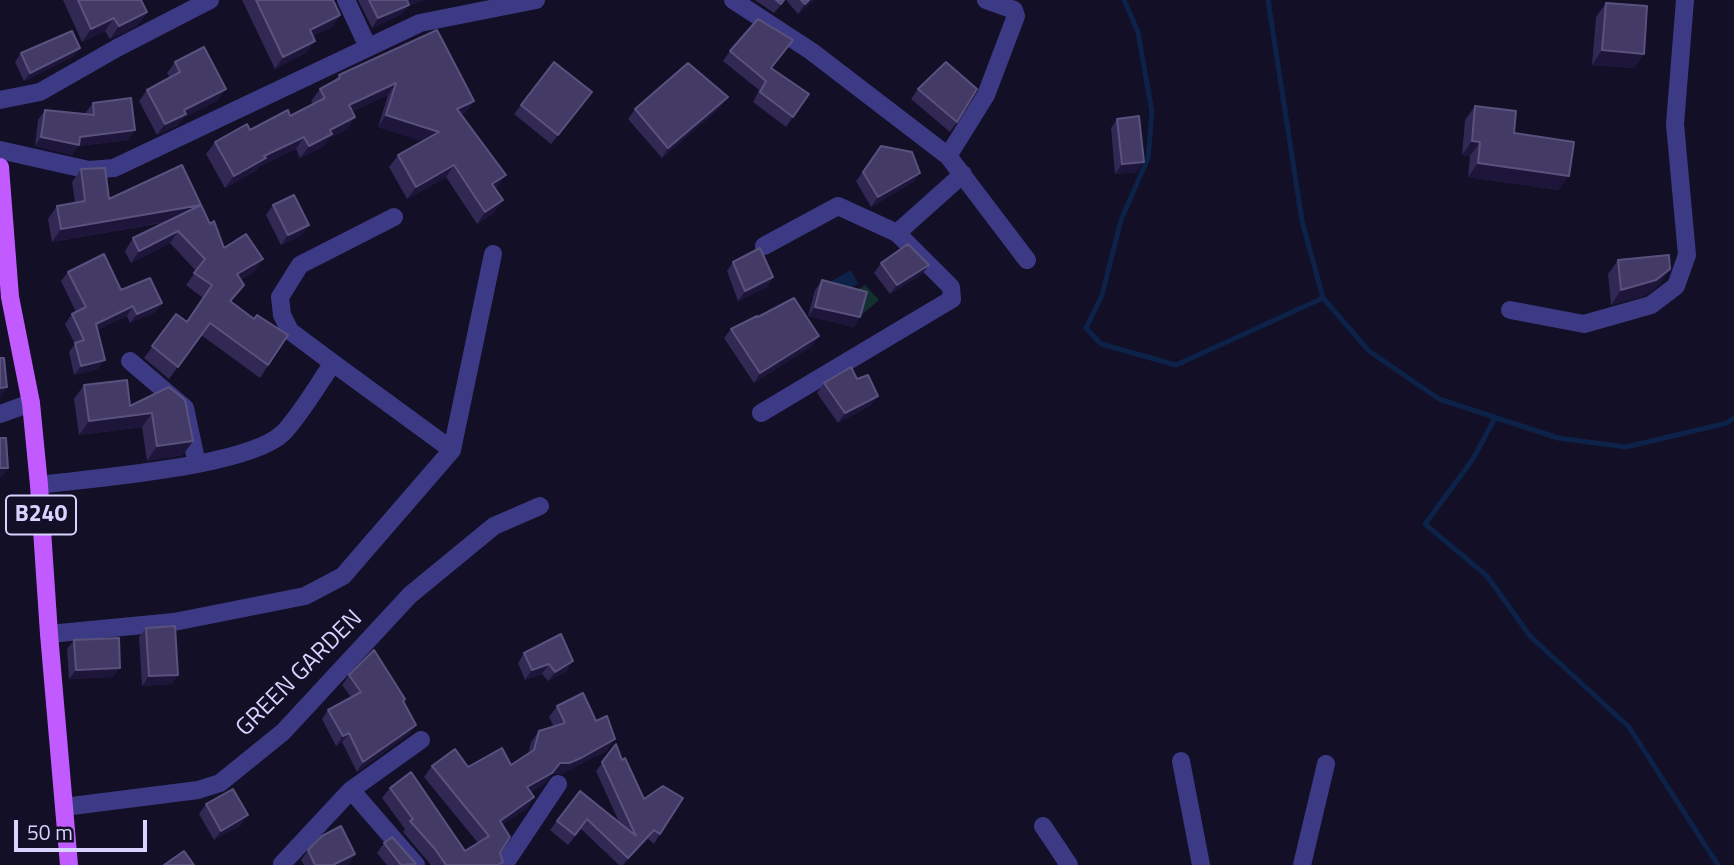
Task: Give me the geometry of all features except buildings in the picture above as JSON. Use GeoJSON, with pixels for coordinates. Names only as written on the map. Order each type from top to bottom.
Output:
{"type":"FeatureCollection","features":[{"type":"Feature","properties":{"kind":"main road","name":"B240"},"geometry":{"type":"LineString","coordinates":[[0,167],[5,297],[31,403],[69,865]]}},
{"type":"Feature","properties":{"kind":"street"},"geometry":{"type":"LineString","coordinates":[[0,100],[40,92],[117,48],[211,0]]}},
{"type":"Feature","properties":{"kind":"street"},"geometry":{"type":"LineString","coordinates":[[346,0],[368,47]]}},
{"type":"Feature","properties":{"kind":"street"},"geometry":{"type":"LineString","coordinates":[[0,150],[89,170],[114,168],[419,23],[536,0]]}},
{"type":"Feature","properties":{"kind":"street"},"geometry":{"type":"LineString","coordinates":[[733,0],[811,51],[948,156],[1027,260]]}},
{"type":"Feature","properties":{"kind":"street"},"geometry":{"type":"LineString","coordinates":[[986,0],[1014,10],[1019,6]]}},
{"type":"Feature","properties":{"kind":"street"},"geometry":{"type":"LineString","coordinates":[[1510,310],[1584,324],[1651,305],[1676,286],[1687,254],[1675,124],[1685,0]]}},
{"type":"Feature","properties":{"kind":"street"},"geometry":{"type":"LineString","coordinates":[[948,156],[986,95],[1019,6]]}},
{"type":"Feature","properties":{"kind":"street"},"geometry":{"type":"LineString","coordinates":[[897,233],[963,174]]}},
{"type":"Feature","properties":{"kind":"street"},"geometry":{"type":"LineString","coordinates":[[761,414],[952,299],[951,287],[897,233],[838,205],[764,246]]}},
{"type":"Feature","properties":{"kind":"street"},"geometry":{"type":"LineString","coordinates":[[394,218],[300,265],[281,297],[282,315],[290,331],[452,450]]}},
{"type":"Feature","properties":{"kind":"street"},"geometry":{"type":"LineString","coordinates":[[49,634],[174,622],[305,596],[344,576],[452,450],[493,254]]}},
{"type":"Feature","properties":{"kind":"street"},"geometry":{"type":"LineString","coordinates":[[130,361],[185,408],[197,464]]}},
{"type":"Feature","properties":{"kind":"street"},"geometry":{"type":"LineString","coordinates":[[39,485],[197,464],[263,447],[283,433],[333,363]]}},
{"type":"Feature","properties":{"kind":"street"},"geometry":{"type":"LineString","coordinates":[[0,414],[31,403]]}},
{"type":"Feature","properties":{"kind":"street","name":"GREEN GARDEN"},"geometry":{"type":"LineString","coordinates":[[64,807],[198,790],[220,783],[283,732],[410,595],[494,526],[540,506]]}},
{"type":"Feature","properties":{"kind":"street"},"geometry":{"type":"LineString","coordinates":[[282,865],[351,790],[421,740]]}},
{"type":"Feature","properties":{"kind":"street"},"geometry":{"type":"LineString","coordinates":[[1181,761],[1201,865]]}},
{"type":"Feature","properties":{"kind":"street"},"geometry":{"type":"LineString","coordinates":[[1302,865],[1326,764]]}},
{"type":"Feature","properties":{"kind":"street"},"geometry":{"type":"LineString","coordinates":[[504,865],[558,784]]}},
{"type":"Feature","properties":{"kind":"street"},"geometry":{"type":"LineString","coordinates":[[351,790],[416,865]]}},
{"type":"Feature","properties":{"kind":"street"},"geometry":{"type":"LineString","coordinates":[[1043,826],[1069,865]]}},
{"type":"Feature","properties":{"kind":"green space"},"geometry":{"type":"Polygon","coordinates":[[[865,285],[879,300],[858,318],[856,291],[865,285]]]}},
{"type":"Feature","properties":{"kind":"water"},"geometry":{"type":"Polygon","coordinates":[[[851,270],[858,284],[827,300],[821,287],[851,270]]]}},
{"type":"Feature","properties":{"kind":"waterway"},"geometry":{"type":"LineString","coordinates":[[1124,0],[1138,32],[1152,112],[1148,158],[1121,220],[1102,295],[1086,328],[1101,344],[1176,365],[1323,298]]}},
{"type":"Feature","properties":{"kind":"waterway"},"geometry":{"type":"LineString","coordinates":[[1268,0],[1302,221],[1323,298],[1369,351],[1439,399],[1558,438],[1626,447],[1727,423],[1734,418]]}},
{"type":"Feature","properties":{"kind":"waterway"},"geometry":{"type":"LineString","coordinates":[[1495,418],[1473,459],[1425,524],[1487,576],[1530,636],[1629,727],[1718,865]]}}]}
